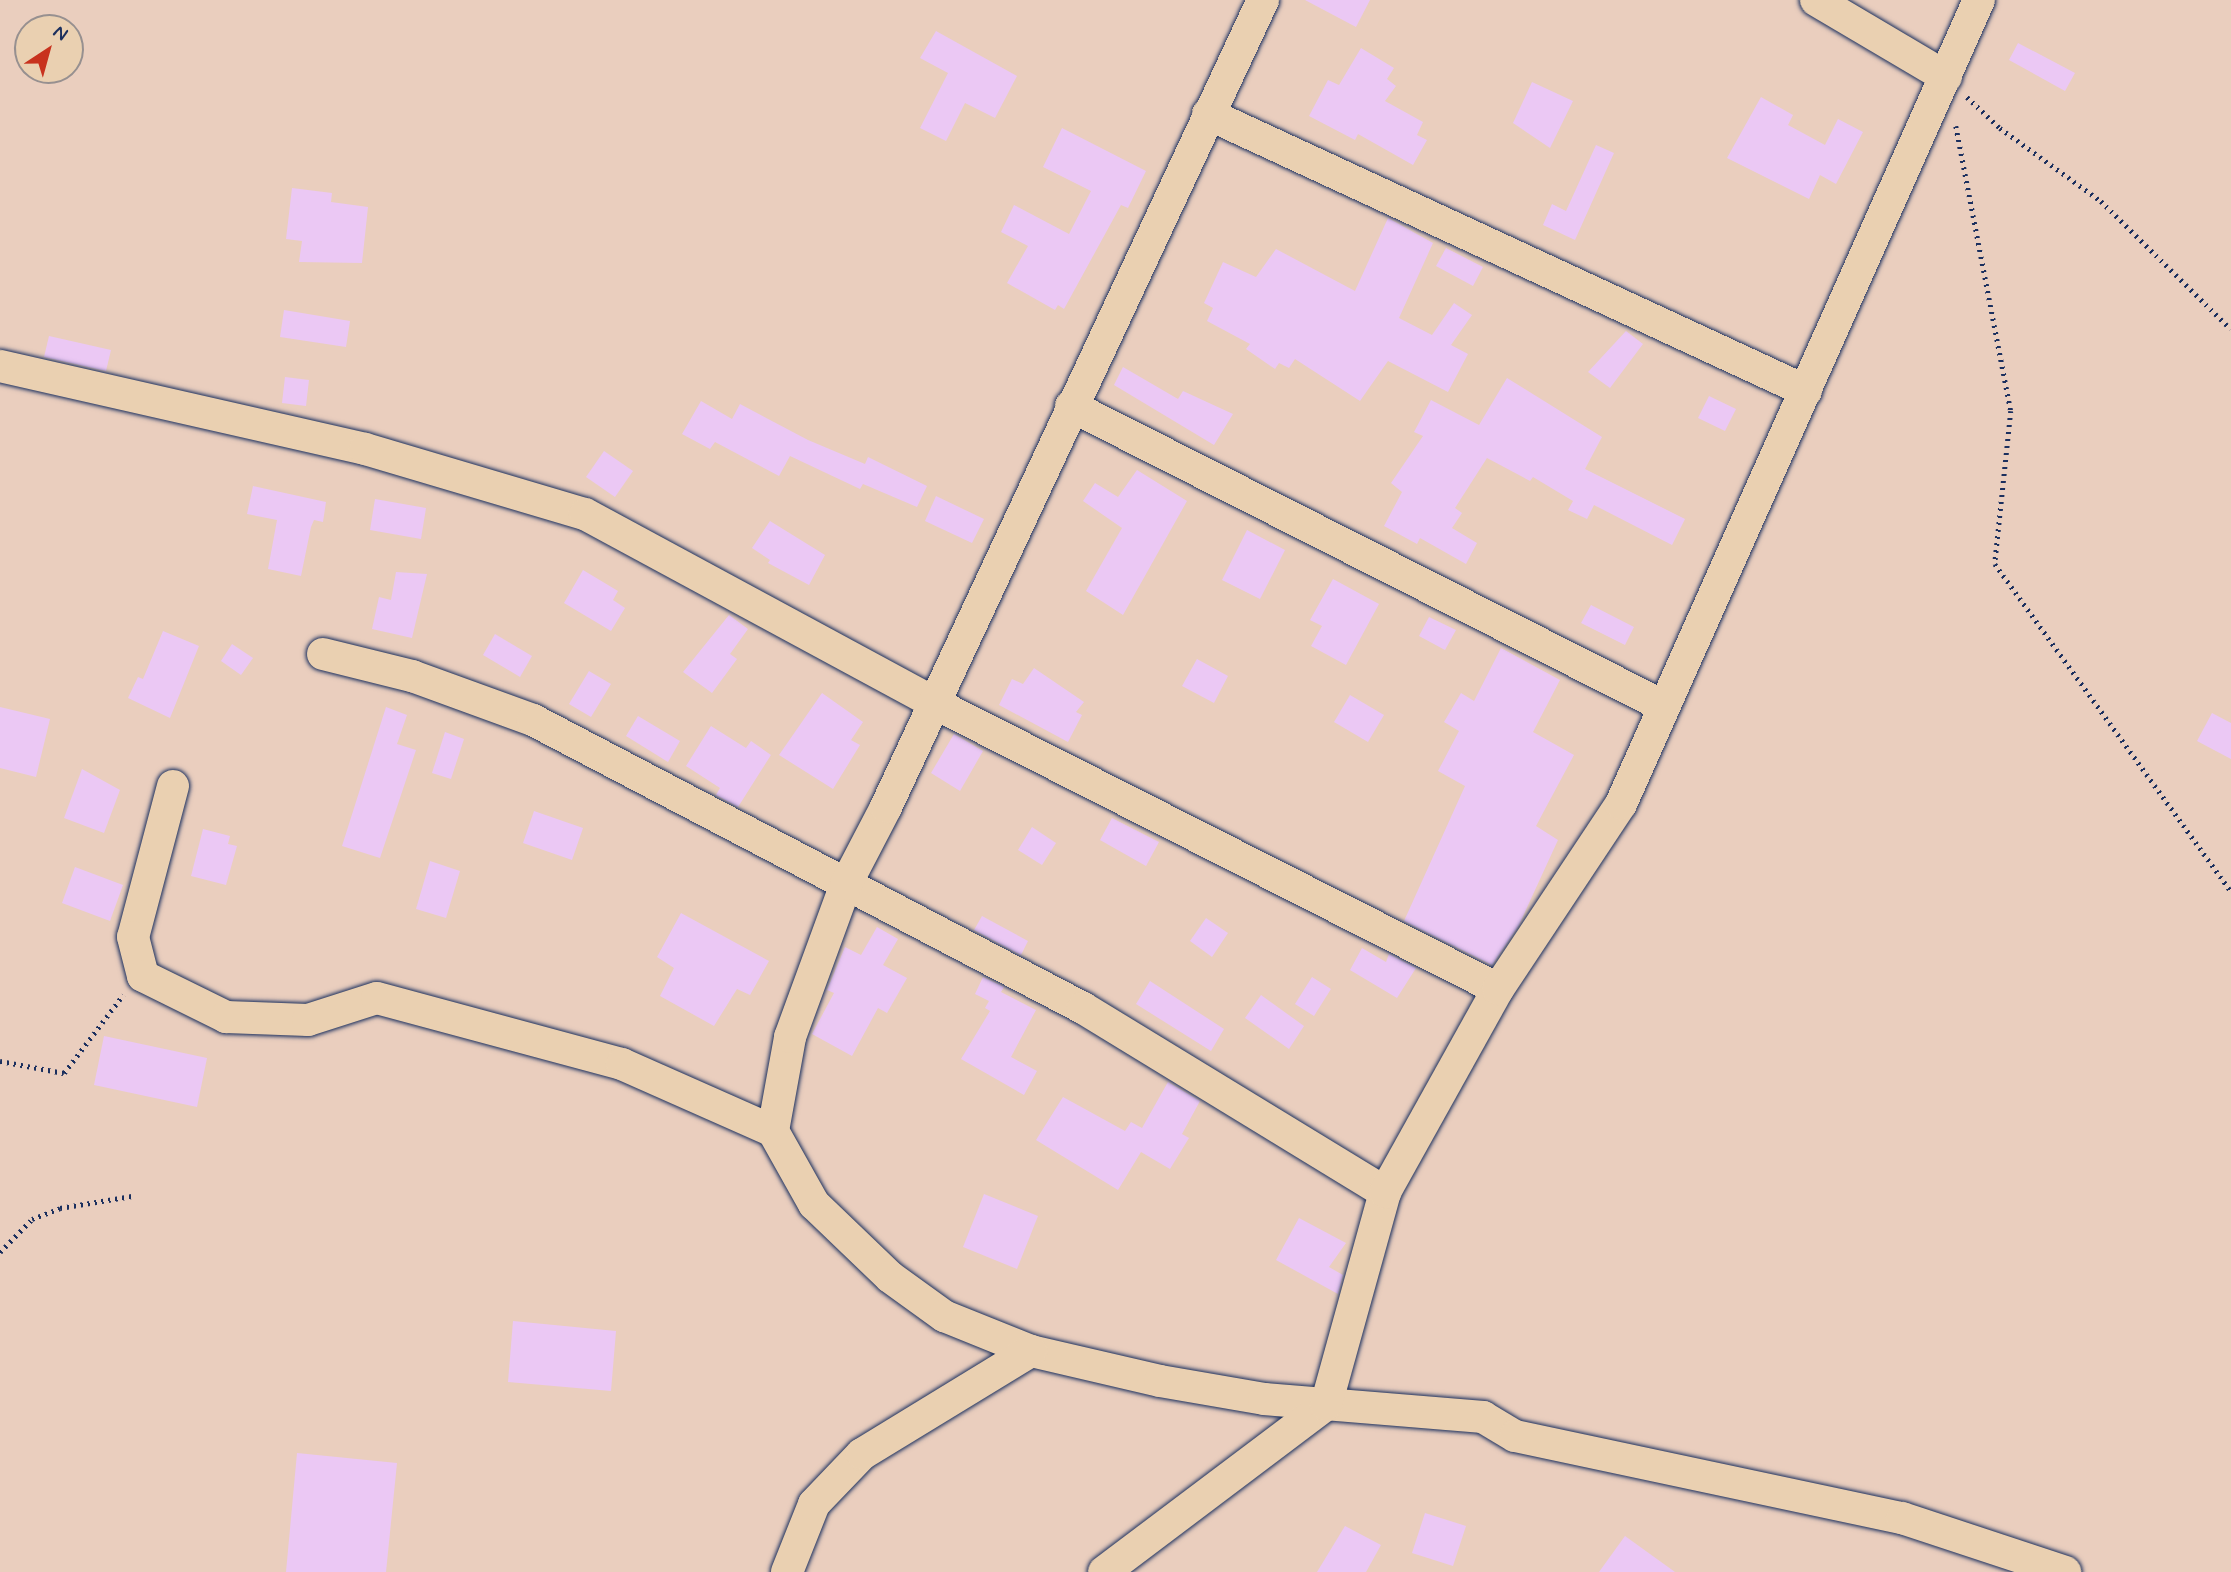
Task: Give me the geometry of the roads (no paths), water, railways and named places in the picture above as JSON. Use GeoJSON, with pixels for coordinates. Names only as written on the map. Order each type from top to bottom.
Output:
{"type":"FeatureCollection","features":[{"type":"Feature","properties":{"kind":"street"},"geometry":{"type":"LineString","coordinates":[[773,1131],[790,1037],[846,884],[934,703],[1263,0]]}},
{"type":"Feature","properties":{"kind":"street"},"geometry":{"type":"LineString","coordinates":[[1816,0],[1946,77]]}},
{"type":"Feature","properties":{"kind":"street"},"geometry":{"type":"LineString","coordinates":[[1104,1572],[1326,1405],[1385,1192],[1498,989],[1621,804],[1979,0]]}},
{"type":"Feature","properties":{"kind":"street"},"geometry":{"type":"LineString","coordinates":[[1208,114],[1805,391]]}},
{"type":"Feature","properties":{"kind":"street"},"geometry":{"type":"LineString","coordinates":[[0,366],[365,449],[585,514],[934,703],[1498,989]]}},
{"type":"Feature","properties":{"kind":"street"},"geometry":{"type":"LineString","coordinates":[[1071,406],[1663,706]]}},
{"type":"Feature","properties":{"kind":"street"},"geometry":{"type":"LineString","coordinates":[[323,654],[412,676],[533,720],[1083,1008],[1385,1192]]}},
{"type":"Feature","properties":{"kind":"street"},"geometry":{"type":"LineString","coordinates":[[173,786],[133,937],[144,976],[226,1017],[308,1020],[377,998],[622,1064],[773,1131],[814,1204],[890,1277],[944,1316],[1031,1351],[1160,1381],[1326,1405],[1483,1417],[1515,1436],[1902,1518],[2065,1572]]}},
{"type":"Feature","properties":{"kind":"street"},"geometry":{"type":"LineString","coordinates":[[787,1572],[814,1504],[862,1454],[1031,1351]]}}]}
